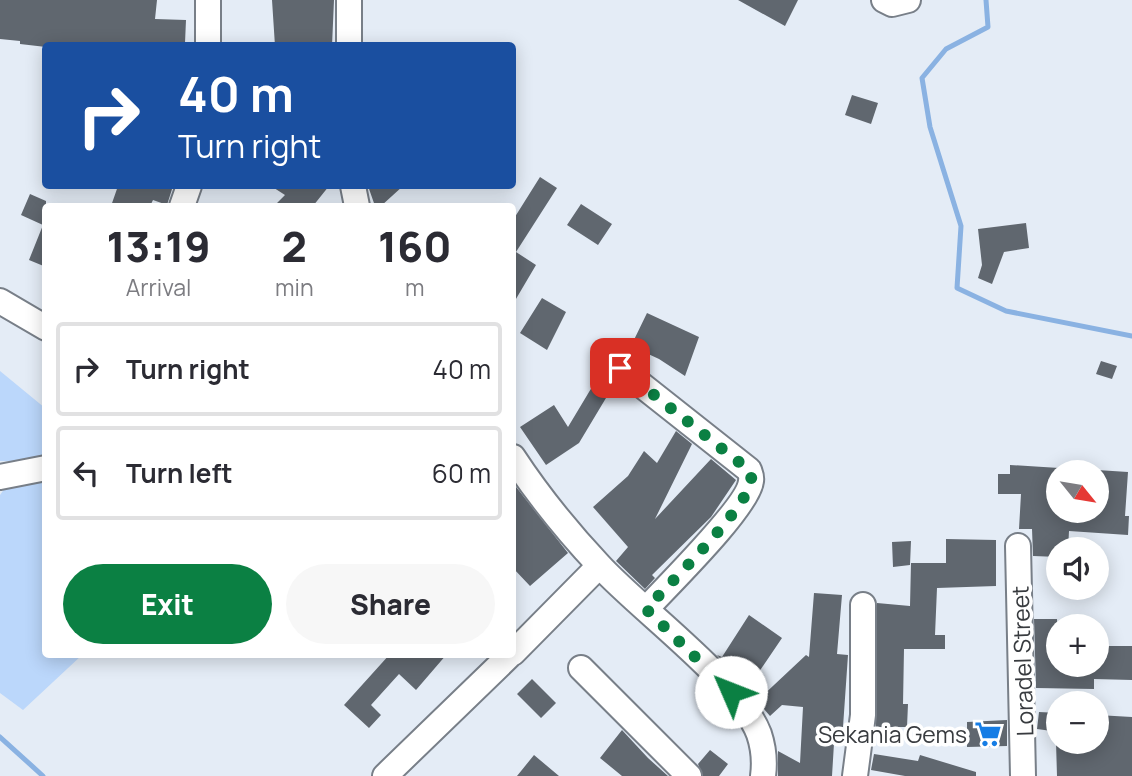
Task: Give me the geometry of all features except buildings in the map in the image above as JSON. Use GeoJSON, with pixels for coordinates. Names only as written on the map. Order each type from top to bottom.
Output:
{"type":"FeatureCollection","features":[{"type":"Feature","properties":{"kind":"street"},"geometry":{"type":"LineString","coordinates":[[208,0],[208,42]]}},
{"type":"Feature","properties":{"kind":"street"},"geometry":{"type":"LineString","coordinates":[[349,0],[349,42]]}},
{"type":"Feature","properties":{"kind":"street"},"geometry":{"type":"LineString","coordinates":[[884,0],[892,4],[908,0]]}},
{"type":"Feature","properties":{"kind":"street"},"geometry":{"type":"LineString","coordinates":[[0,301],[42,326]]}},
{"type":"Feature","properties":{"kind":"street"},"geometry":{"type":"LineString","coordinates":[[620,368],[749,470],[751,476],[748,489],[732,514],[646,609]]}},
{"type":"Feature","properties":{"kind":"street"},"geometry":{"type":"LineString","coordinates":[[516,461],[534,488],[600,566],[731,692],[758,732],[765,758],[763,776]]}},
{"type":"Feature","properties":{"kind":"street"},"geometry":{"type":"LineString","coordinates":[[0,477],[42,469]]}},
{"type":"Feature","properties":{"kind":"street","name":"Loradel Street"},"geometry":{"type":"LineString","coordinates":[[1018,546],[1023,776]]}},
{"type":"Feature","properties":{"kind":"street"},"geometry":{"type":"LineString","coordinates":[[516,650],[600,566]]}},
{"type":"Feature","properties":{"kind":"street"},"geometry":{"type":"LineString","coordinates":[[855,776],[863,715],[863,605]]}},
{"type":"Feature","properties":{"kind":"street"},"geometry":{"type":"LineString","coordinates":[[385,776],[508,658]]}},
{"type":"Feature","properties":{"kind":"street"},"geometry":{"type":"LineString","coordinates":[[581,668],[689,776]]}},
{"type":"Feature","properties":{"kind":"shaded area"},"geometry":{"type":"Polygon","coordinates":[[[0,371],[42,406],[42,458],[36,462],[0,461],[0,371]]]}},
{"type":"Feature","properties":{"kind":"shaded area"},"geometry":{"type":"Polygon","coordinates":[[[42,479],[42,658],[79,658],[23,710],[0,693],[0,495],[7,485],[42,479]]]}},
{"type":"Feature","properties":{"kind":"waterway"},"geometry":{"type":"LineString","coordinates":[[986,0],[988,27],[946,49],[922,78],[930,127],[961,226],[957,288],[1006,311],[1132,336]]}},
{"type":"Feature","properties":{"kind":"waterway"},"geometry":{"type":"LineString","coordinates":[[0,737],[43,776]]}},
{"type":"Feature","properties":{"kind":"place","name":"Sekania Gems"},"geometry":{"type":"Point","coordinates":[988,734]}},
{"type":"Feature","properties":{"kind":"route"},"geometry":{"type":"LineString","coordinates":[[620,368],[749,470],[751,482],[732,514],[646,609],[731,692]]}}]}
